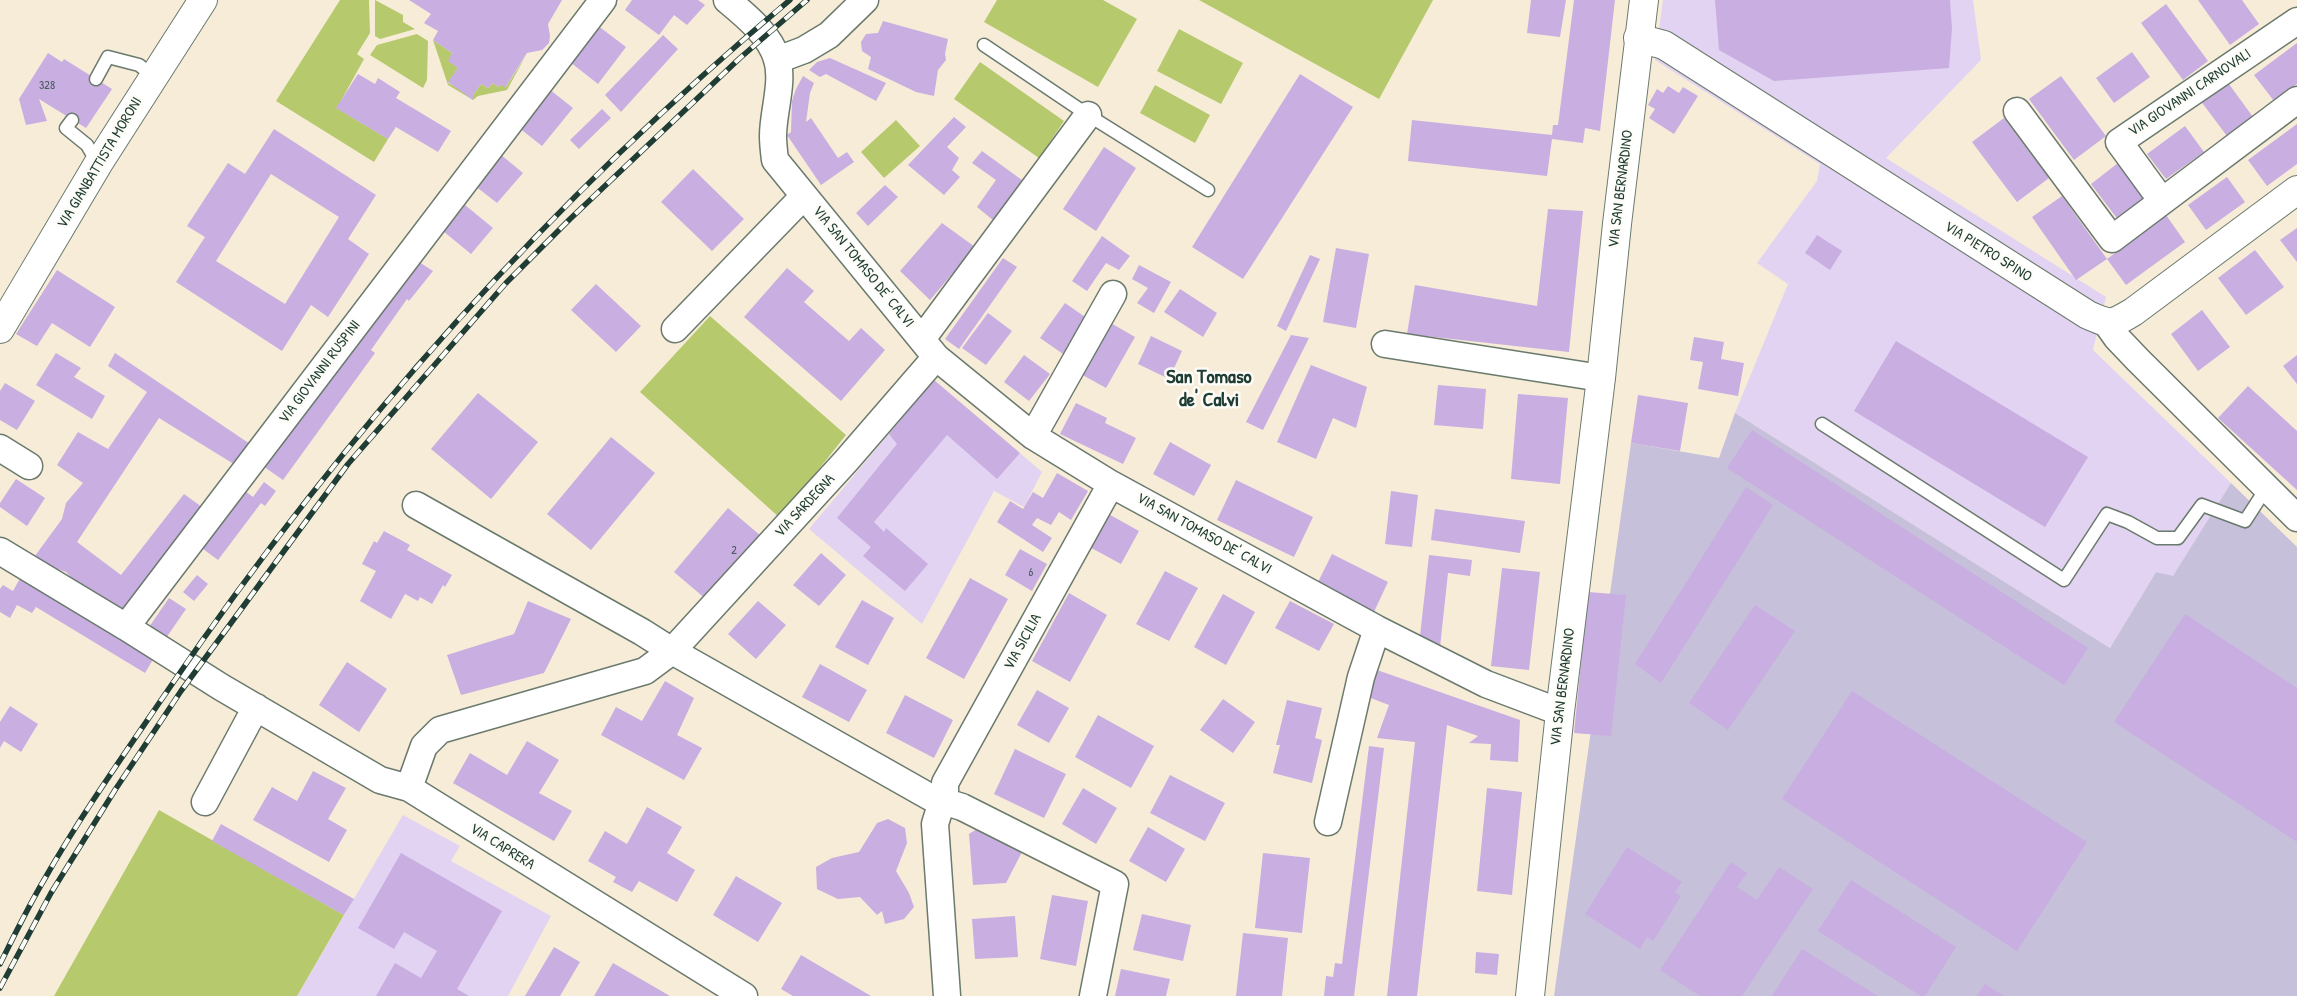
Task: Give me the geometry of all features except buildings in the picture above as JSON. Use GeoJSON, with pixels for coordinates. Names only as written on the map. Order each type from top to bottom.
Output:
{"type":"FeatureCollection","features":[{"type":"Feature","properties":{"kind":"main road","name":"VIA GIANBATTISTA MORONI"},"geometry":{"type":"LineString","coordinates":[[0,329],[98,164],[203,0]]}},
{"type":"Feature","properties":{"kind":"main road","name":"VIA SAN BERNARDINO"},"geometry":{"type":"LineString","coordinates":[[1530,996],[1560,712],[1601,378],[1638,38],[1644,0]]}},
{"type":"Feature","properties":{"kind":"main road","name":"VIA PIETRO SPINO"},"geometry":{"type":"LineString","coordinates":[[1638,38],[1664,45],[2088,315],[2107,324]]}},
{"type":"Feature","properties":{"kind":"main road"},"geometry":{"type":"LineString","coordinates":[[2107,324],[2133,312],[2297,190]]}},
{"type":"Feature","properties":{"kind":"street","name":"VIA GIOVANNI RUSPINI"},"geometry":{"type":"LineString","coordinates":[[126,627],[603,0]]}},
{"type":"Feature","properties":{"kind":"street"},"geometry":{"type":"LineString","coordinates":[[777,60],[804,50],[829,35],[865,0]]}},
{"type":"Feature","properties":{"kind":"street","name":"VIA SAN TOMASO DE' CALVI"},"geometry":{"type":"LineString","coordinates":[[732,2],[748,17],[771,45],[777,60],[778,81],[773,136],[775,160],[929,348],[1033,436],[1111,484],[1377,629],[1486,684],[1560,712]]}},
{"type":"Feature","properties":{"kind":"street","name":"VIA GIOVANNI CARNOVALI"},"geometry":{"type":"LineString","coordinates":[[2162,201],[2119,142],[2297,20]]}},
{"type":"Feature","properties":{"kind":"street"},"geometry":{"type":"LineString","coordinates":[[2017,111],[2112,239],[2297,100]]}},
{"type":"Feature","properties":{"kind":"street","name":"VIA SAN TOMASO DE' CALVI"},"geometry":{"type":"LineString","coordinates":[[929,348],[1088,115]]}},
{"type":"Feature","properties":{"kind":"street","name":"VIA SAN TOMASO DE' CALVI"},"geometry":{"type":"LineString","coordinates":[[675,329],[804,196]]}},
{"type":"Feature","properties":{"kind":"street"},"geometry":{"type":"LineString","coordinates":[[1033,436],[1113,294]]}},
{"type":"Feature","properties":{"kind":"street","name":"VIA PIETRO SPINO"},"geometry":{"type":"LineString","coordinates":[[2107,324],[2117,338],[2138,360],[2297,518]]}},
{"type":"Feature","properties":{"kind":"street"},"geometry":{"type":"LineString","coordinates":[[1385,344],[1601,378]]}},
{"type":"Feature","properties":{"kind":"street","name":"VIA SARDEGNA"},"geometry":{"type":"LineString","coordinates":[[408,788],[424,746],[440,730],[646,671],[672,651],[846,461],[929,348]]}},
{"type":"Feature","properties":{"kind":"street"},"geometry":{"type":"LineString","coordinates":[[0,448],[29,466]]}},
{"type":"Feature","properties":{"kind":"street","name":"VIA SICILIA"},"geometry":{"type":"LineString","coordinates":[[947,996],[935,824],[939,811],[945,803],[945,783],[1111,484]]}},
{"type":"Feature","properties":{"kind":"street"},"geometry":{"type":"LineString","coordinates":[[416,505],[930,797],[962,807],[1116,884],[1093,996]]}},
{"type":"Feature","properties":{"kind":"street"},"geometry":{"type":"LineString","coordinates":[[0,551],[126,627]]}},
{"type":"Feature","properties":{"kind":"street","name":"VIA CAPRERA"},"geometry":{"type":"LineString","coordinates":[[126,627],[256,708],[380,780],[408,788],[732,993]]}},
{"type":"Feature","properties":{"kind":"street"},"geometry":{"type":"LineString","coordinates":[[1328,822],[1361,677],[1377,629]]}},
{"type":"Feature","properties":{"kind":"street"},"geometry":{"type":"LineString","coordinates":[[205,802],[256,708]]}},
{"type":"Feature","properties":{"kind":"lane"},"geometry":{"type":"LineString","coordinates":[[984,45],[1088,115],[1208,190]]}},
{"type":"Feature","properties":{"kind":"lane"},"geometry":{"type":"LineString","coordinates":[[96,79],[108,57],[139,65],[153,76]]}},
{"type":"Feature","properties":{"kind":"lane"},"geometry":{"type":"LineString","coordinates":[[72,120],[66,128],[87,145],[98,164]]}},
{"type":"Feature","properties":{"kind":"lane"},"geometry":{"type":"LineString","coordinates":[[1822,424],[2064,580],[2107,514],[2128,522],[2157,538],[2178,538],[2202,505],[2245,521],[2267,487]]}},
{"type":"Feature","properties":{"kind":"shaded area"},"geometry":{"type":"Polygon","coordinates":[[[1663,0],[1973,0],[1981,60],[1886,158],[2106,297],[2093,350],[2231,483],[2173,577],[2156,572],[2110,648],[1735,413],[1788,284],[1757,263],[1817,181],[1820,164],[1655,60],[1663,0]]]}},
{"type":"Feature","properties":{"kind":"shaded area"},"geometry":{"type":"Polygon","coordinates":[[[934,380],[1042,472],[1024,507],[994,491],[922,624],[809,529],[934,380]]]}},
{"type":"Feature","properties":{"kind":"shaded area"},"geometry":{"type":"Polygon","coordinates":[[[1735,413],[2110,648],[2156,572],[2173,576],[2231,483],[2297,547],[2297,996],[1554,996],[1631,443],[1719,458],[1735,413]]]}},
{"type":"Feature","properties":{"kind":"shaded area"},"geometry":{"type":"Polygon","coordinates":[[[403,815],[460,846],[451,861],[551,916],[508,996],[297,996],[403,815]]]}},
{"type":"Feature","properties":{"kind":"green space"},"geometry":{"type":"Polygon","coordinates":[[[340,0],[369,0],[370,33],[357,54],[364,59],[337,108],[388,139],[374,162],[276,101],[340,0]]]}},
{"type":"Feature","properties":{"kind":"green space"},"geometry":{"type":"Polygon","coordinates":[[[375,0],[403,15],[403,22],[415,29],[380,39],[375,36],[375,0]]]}},
{"type":"Feature","properties":{"kind":"green space"},"geometry":{"type":"Polygon","coordinates":[[[997,0],[1103,0],[1137,19],[1098,87],[984,22],[997,0]]]}},
{"type":"Feature","properties":{"kind":"green space"},"geometry":{"type":"Polygon","coordinates":[[[1199,0],[1433,0],[1379,99],[1199,0]]]}},
{"type":"Feature","properties":{"kind":"green space"},"geometry":{"type":"Polygon","coordinates":[[[1179,29],[1243,63],[1221,104],[1157,71],[1179,29]]]}},
{"type":"Feature","properties":{"kind":"green space"},"geometry":{"type":"Polygon","coordinates":[[[417,34],[428,41],[427,80],[423,88],[370,55],[377,45],[417,34]]]}},
{"type":"Feature","properties":{"kind":"green space"},"geometry":{"type":"Polygon","coordinates":[[[433,40],[452,53],[449,61],[458,68],[448,83],[473,95],[481,84],[488,88],[493,83],[498,87],[501,84],[506,87],[525,57],[507,90],[478,96],[473,100],[448,85],[433,40]]]}},
{"type":"Feature","properties":{"kind":"green space"},"geometry":{"type":"Polygon","coordinates":[[[980,62],[1064,121],[1039,158],[954,99],[980,62]]]}},
{"type":"Feature","properties":{"kind":"green space"},"geometry":{"type":"Polygon","coordinates":[[[1155,85],[1210,115],[1195,143],[1140,113],[1155,85]]]}},
{"type":"Feature","properties":{"kind":"green space"},"geometry":{"type":"Polygon","coordinates":[[[896,120],[920,146],[884,178],[861,152],[896,120]]]}},
{"type":"Feature","properties":{"kind":"green space"},"geometry":{"type":"Polygon","coordinates":[[[710,316],[846,435],[780,518],[640,392],[710,316]]]}},
{"type":"Feature","properties":{"kind":"green space"},"geometry":{"type":"Polygon","coordinates":[[[159,810],[344,915],[297,996],[54,996],[159,810]]]}},
{"type":"Feature","properties":{"kind":"railway"},"geometry":{"type":"LineString","coordinates":[[0,964],[32,901],[58,856],[88,808],[168,690],[235,595],[379,411],[455,323],[535,238],[617,156],[702,76],[790,0]]}},
{"type":"Feature","properties":{"kind":"railway"},"geometry":{"type":"LineString","coordinates":[[0,988],[51,893],[115,790],[181,691],[348,464],[506,283],[570,219],[740,58],[807,0]]}},
{"type":"Feature","properties":{"kind":"district","name":"San Tomaso de' Calvi"},"geometry":{"type":"Point","coordinates":[1209,390]}}]}
